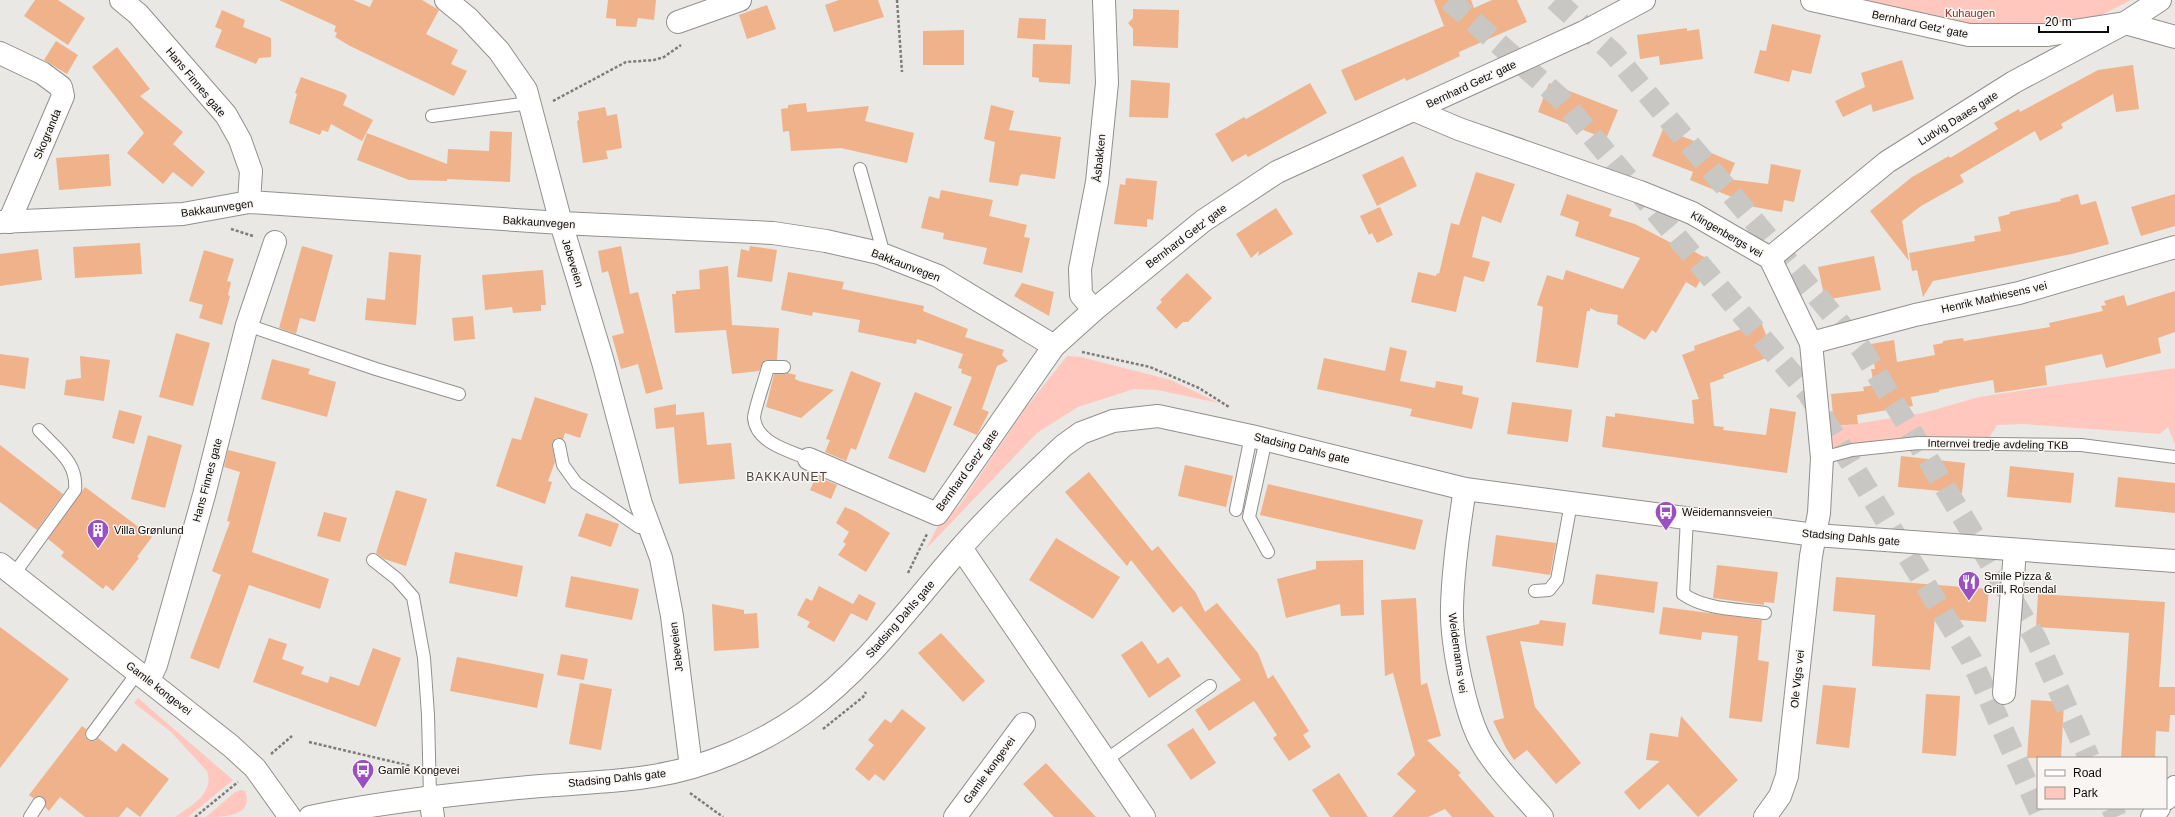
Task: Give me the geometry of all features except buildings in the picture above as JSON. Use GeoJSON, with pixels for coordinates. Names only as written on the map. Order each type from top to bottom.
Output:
{"type":"FeatureCollection","features":[{"type":"Feature","properties":{"kind":"street","name":"Hans Finnes gate"},"geometry":{"type":"LineString","coordinates":[[121,0],[138,14],[226,115],[240,140],[251,171],[249,202]]}},
{"type":"Feature","properties":{"kind":"street","name":"Jebeveien"},"geometry":{"type":"LineString","coordinates":[[446,0],[468,18],[499,51],[526,90],[561,223],[603,362],[641,504],[652,528],[661,558],[672,616],[691,767]]}},
{"type":"Feature","properties":{"kind":"street"},"geometry":{"type":"LineString","coordinates":[[678,22],[740,0]]}},
{"type":"Feature","properties":{"kind":"street","name":"Åsbakken"},"geometry":{"type":"LineString","coordinates":[[1094,310],[1081,295],[1080,270],[1097,182],[1107,83],[1104,0]]}},
{"type":"Feature","properties":{"kind":"street","name":"Bernhard Getz' gate"},"geometry":{"type":"LineString","coordinates":[[809,459],[937,514],[1054,346],[1094,310],[1203,221],[1277,172],[1584,32],[1644,0]]}},
{"type":"Feature","properties":{"kind":"street","name":"Bernhard Getz' gate"},"geometry":{"type":"LineString","coordinates":[[1812,0],[1969,35],[2048,35],[2125,23]]}},
{"type":"Feature","properties":{"kind":"street","name":"Ludvig Daaes gate"},"geometry":{"type":"LineString","coordinates":[[1770,258],[1887,162],[2014,82],[2125,23],[2160,0]]}},
{"type":"Feature","properties":{"kind":"street"},"geometry":{"type":"LineString","coordinates":[[2125,23],[2175,37]]}},
{"type":"Feature","properties":{"kind":"street","name":"Skogranda"},"geometry":{"type":"LineString","coordinates":[[0,53],[42,73],[61,87],[63,96],[5,222]]}},
{"type":"Feature","properties":{"kind":"street","name":"Klingenbergs vei"},"geometry":{"type":"LineString","coordinates":[[1414,110],[1459,129],[1640,192],[1686,211],[1770,258],[1812,342],[1822,458],[1819,513],[1815,535]]}},
{"type":"Feature","properties":{"kind":"street","name":"Bakkaunvegen"},"geometry":{"type":"LineString","coordinates":[[5,222],[183,214],[249,202],[561,223],[773,233],[826,241],[879,253],[938,276],[1054,346]]}},
{"type":"Feature","properties":{"kind":"street","name":"Hans Finnes gate"},"geometry":{"type":"LineString","coordinates":[[144,676],[156,665],[204,495],[247,325],[275,242]]}},
{"type":"Feature","properties":{"kind":"street","name":"Henrik Mathiesens vei"},"geometry":{"type":"LineString","coordinates":[[1812,342],[1915,315],[2019,293],[2175,247]]}},
{"type":"Feature","properties":{"kind":"street","name":"Stadsing Dahls gate"},"geometry":{"type":"LineString","coordinates":[[310,817],[354,808],[431,807],[653,776],[691,767],[764,737],[803,714],[838,686],[881,642],[961,548],[1053,456],[1081,433],[1113,421],[1158,416],[1259,438],[1465,489],[1571,503],[1815,535],[2175,561]]}},
{"type":"Feature","properties":{"kind":"street","name":"Weidemanns vei"},"geometry":{"type":"LineString","coordinates":[[1465,489],[1452,607],[1457,656],[1464,696],[1472,723],[1483,746],[1498,769],[1542,817]]}},
{"type":"Feature","properties":{"kind":"street","name":"Ole Vigs vei"},"geometry":{"type":"LineString","coordinates":[[1765,817],[1780,796],[1787,776],[1815,535]]}},
{"type":"Feature","properties":{"kind":"street"},"geometry":{"type":"LineString","coordinates":[[961,548],[1144,817]]}},
{"type":"Feature","properties":{"kind":"street"},"geometry":{"type":"LineString","coordinates":[[2004,693],[2015,550]]}},
{"type":"Feature","properties":{"kind":"street","name":"Gamle kongevei"},"geometry":{"type":"LineString","coordinates":[[7,569],[231,746],[250,764],[290,817]]}},
{"type":"Feature","properties":{"kind":"street","name":"Gamle kongevei"},"geometry":{"type":"LineString","coordinates":[[955,817],[1024,724]]}},
{"type":"Feature","properties":{"kind":"street"},"geometry":{"type":"LineString","coordinates":[[2167,798],[2175,787]]}},
{"type":"Feature","properties":{"kind":"street"},"geometry":{"type":"LineString","coordinates":[[2152,817],[2158,809]]}},
{"type":"Feature","properties":{"kind":"lane"},"geometry":{"type":"LineString","coordinates":[[432,116],[530,103]]}},
{"type":"Feature","properties":{"kind":"lane"},"geometry":{"type":"LineString","coordinates":[[860,169],[881,244],[879,253]]}},
{"type":"Feature","properties":{"kind":"lane"},"geometry":{"type":"LineString","coordinates":[[247,325],[376,369],[459,394]]}},
{"type":"Feature","properties":{"kind":"lane"},"geometry":{"type":"LineString","coordinates":[[784,367],[768,367],[754,418],[761,435],[773,444],[809,459]]}},
{"type":"Feature","properties":{"kind":"lane","name":"Gamle kongevei"},"geometry":{"type":"LineString","coordinates":[[7,569],[75,490],[76,481],[73,467],[39,430]]}},
{"type":"Feature","properties":{"kind":"lane"},"geometry":{"type":"LineString","coordinates":[[1236,510],[1259,438]]}},
{"type":"Feature","properties":{"kind":"lane"},"geometry":{"type":"LineString","coordinates":[[1259,438],[1249,517],[1268,552]]}},
{"type":"Feature","properties":{"kind":"lane","name":"Internvei tredje avdeling TKB"},"geometry":{"type":"LineString","coordinates":[[1822,458],[1852,450],[1918,443],[2081,445],[2175,457]]}},
{"type":"Feature","properties":{"kind":"lane"},"geometry":{"type":"LineString","coordinates":[[559,445],[563,465],[576,483],[639,527],[652,528]]}},
{"type":"Feature","properties":{"kind":"lane"},"geometry":{"type":"LineString","coordinates":[[1535,592],[1548,590],[1557,580],[1571,503]]}},
{"type":"Feature","properties":{"kind":"lane"},"geometry":{"type":"LineString","coordinates":[[1687,518],[1683,594],[1705,605],[1765,613]]}},
{"type":"Feature","properties":{"kind":"lane"},"geometry":{"type":"LineString","coordinates":[[373,560],[397,579],[413,597],[424,658],[431,807]]}},
{"type":"Feature","properties":{"kind":"lane"},"geometry":{"type":"LineString","coordinates":[[92,734],[144,676]]}},
{"type":"Feature","properties":{"kind":"lane"},"geometry":{"type":"LineString","coordinates":[[1106,760],[1210,686]]}},
{"type":"Feature","properties":{"kind":"lane"},"geometry":{"type":"LineString","coordinates":[[30,817],[39,803]]}},
{"type":"Feature","properties":{"kind":"path"},"geometry":{"type":"LineString","coordinates":[[897,0],[902,72]]}},
{"type":"Feature","properties":{"kind":"path"},"geometry":{"type":"LineString","coordinates":[[530,103],[543,107],[626,62],[654,60],[664,57],[683,44]]}},
{"type":"Feature","properties":{"kind":"path"},"geometry":{"type":"LineString","coordinates":[[1054,346],[1150,367],[1199,388],[1235,410]]}},
{"type":"Feature","properties":{"kind":"path"},"geometry":{"type":"LineString","coordinates":[[906,576],[937,514]]}},
{"type":"Feature","properties":{"kind":"path"},"geometry":{"type":"LineString","coordinates":[[268,757],[292,736]]}},
{"type":"Feature","properties":{"kind":"path"},"geometry":{"type":"LineString","coordinates":[[309,742],[429,770]]}},
{"type":"Feature","properties":{"kind":"path"},"geometry":{"type":"LineString","coordinates":[[195,817],[243,778]]}},
{"type":"Feature","properties":{"kind":"path"},"geometry":{"type":"LineString","coordinates":[[690,793],[723,817]]}},
{"type":"Feature","properties":{"kind":"green space","name":"Kuhaugen"},"geometry":{"type":"Polygon","coordinates":[[[1850,0],[2131,0],[2092,20],[2028,26],[2006,23],[1971,26],[1850,0]]]}},
{"type":"Feature","properties":{"kind":"green space"},"geometry":{"type":"Polygon","coordinates":[[[1067,356],[1081,357],[1171,380],[1219,403],[1157,390],[1134,389],[1078,407],[1037,433],[926,549],[942,518],[948,517],[959,506],[1025,409],[1067,356]]]}},
{"type":"Feature","properties":{"kind":"green space"},"geometry":{"type":"Polygon","coordinates":[[[2175,368],[2175,445],[2168,427],[2160,434],[2023,424],[1997,425],[1989,438],[1934,437],[1836,450],[1831,443],[1830,428],[1923,413],[1979,397],[2175,368]]]}},
{"type":"Feature","properties":{"kind":"green space"},"geometry":{"type":"Polygon","coordinates":[[[138,698],[233,780],[188,817],[175,817],[200,798],[205,792],[209,779],[207,771],[171,732],[134,703],[138,698]]]}},
{"type":"Feature","properties":{"kind":"green space"},"geometry":{"type":"Polygon","coordinates":[[[241,790],[245,791],[247,800],[241,811],[228,816],[206,817],[235,792],[241,790]]]}},
{"type":"Feature","properties":{"kind":"tunnel"},"geometry":{"type":"LineString","coordinates":[[1449,0],[1560,98],[1808,393],[1971,659],[2037,806]]}},
{"type":"Feature","properties":{"kind":"tunnel"},"geometry":{"type":"LineString","coordinates":[[1555,0],[1613,53],[1863,351],[2036,639],[2089,757]]}},
{"type":"Feature","properties":{"kind":"tunnel"},"geometry":{"type":"LineString","coordinates":[[2038,809],[2042,817]]}},
{"type":"Feature","properties":{"kind":"tunnel"},"geometry":{"type":"LineString","coordinates":[[2112,809],[2116,817]]}},
{"type":"Feature","properties":{"kind":"place","name":"Weidemannsveien"},"geometry":{"type":"Point","coordinates":[1666,532]}},
{"type":"Feature","properties":{"kind":"place","name":"Villa Grønlund"},"geometry":{"type":"Point","coordinates":[98,550]}},
{"type":"Feature","properties":{"kind":"place","name":"Smile Pizza & Grill, Rosendal"},"geometry":{"type":"Point","coordinates":[1969,602]}},
{"type":"Feature","properties":{"kind":"place","name":"Gamle Kongevei"},"geometry":{"type":"Point","coordinates":[363,790]}},
{"type":"Feature","properties":{"kind":"district","name":"BAKKAUNET"},"geometry":{"type":"Point","coordinates":[787,477]}}]}
